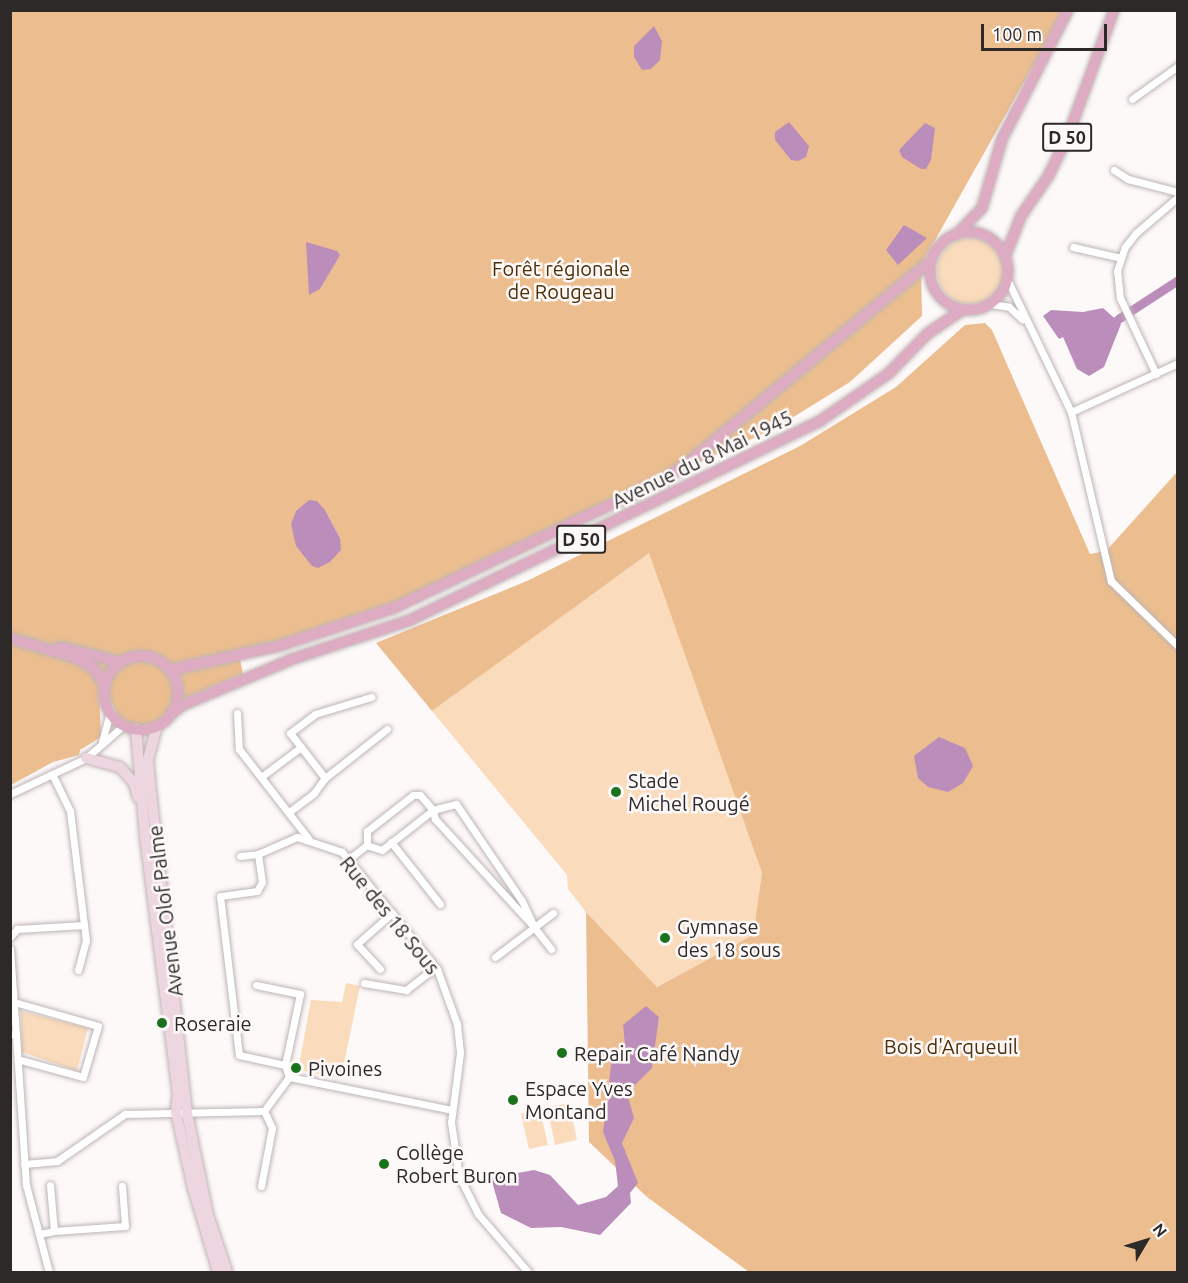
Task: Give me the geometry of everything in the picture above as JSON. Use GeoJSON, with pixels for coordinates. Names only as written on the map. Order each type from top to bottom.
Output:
{"type":"FeatureCollection","features":[{"type":"Feature","properties":{"kind":"main road","name":"D 50"},"geometry":{"type":"LineString","coordinates":[[956,235],[982,208],[1002,140],[1068,10]]}},
{"type":"Feature","properties":{"kind":"main road","name":"D 50"},"geometry":{"type":"LineString","coordinates":[[1005,257],[1021,216],[1065,141],[1114,10]]}},
{"type":"Feature","properties":{"kind":"main road"},"geometry":{"type":"LineString","coordinates":[[980,234],[999,247],[1005,257],[1007,279],[991,304],[962,310],[940,297],[930,273],[937,249],[956,235],[980,234]]}},
{"type":"Feature","properties":{"kind":"main road","name":"D 50"},"geometry":{"type":"LineString","coordinates":[[170,670],[279,646],[385,612],[664,479],[688,464],[932,260]]}},
{"type":"Feature","properties":{"kind":"main road","name":"Avenue du 8 Mai 1945"},"geometry":{"type":"LineString","coordinates":[[170,715],[183,705],[290,660],[410,620],[810,426],[888,374],[927,334],[962,310]]}},
{"type":"Feature","properties":{"kind":"main road"},"geometry":{"type":"LineString","coordinates":[[10,638],[46,647],[82,651],[120,662],[142,656],[161,661],[170,670],[178,693],[170,715],[157,726],[136,729],[124,725],[110,712],[105,684],[92,667],[46,647]]}},
{"type":"Feature","properties":{"kind":"main road"},"geometry":{"type":"LineString","coordinates":[[105,684],[120,662]]}},
{"type":"Feature","properties":{"kind":"main road","name":"Avenue Olof Palme"},"geometry":{"type":"LineString","coordinates":[[157,726],[148,760],[182,1112],[193,1188],[219,1272]]}},
{"type":"Feature","properties":{"kind":"main road","name":"Avenue Olof Palme"},"geometry":{"type":"LineString","coordinates":[[136,729],[141,806],[178,1095],[208,1215],[227,1272]]}},
{"type":"Feature","properties":{"kind":"main road"},"geometry":{"type":"LineString","coordinates":[[86,758],[113,763],[128,774],[141,806]]}},
{"type":"Feature","properties":{"kind":"street"},"geometry":{"type":"LineString","coordinates":[[1132,99],[1178,66]]}},
{"type":"Feature","properties":{"kind":"street"},"geometry":{"type":"LineString","coordinates":[[1114,170],[1128,178],[1178,192]]}},
{"type":"Feature","properties":{"kind":"street"},"geometry":{"type":"LineString","coordinates":[[1156,374],[1123,306],[1117,284],[1121,258],[1136,233],[1178,197]]}},
{"type":"Feature","properties":{"kind":"street"},"geometry":{"type":"LineString","coordinates":[[1073,247],[1121,258]]}},
{"type":"Feature","properties":{"kind":"street"},"geometry":{"type":"LineString","coordinates":[[1007,279],[1071,412],[1111,581],[1178,646]]}},
{"type":"Feature","properties":{"kind":"street"},"geometry":{"type":"LineString","coordinates":[[991,304],[1009,307],[1032,329]]}},
{"type":"Feature","properties":{"kind":"street"},"geometry":{"type":"LineString","coordinates":[[1071,412],[1178,363]]}},
{"type":"Feature","properties":{"kind":"street"},"geometry":{"type":"LineString","coordinates":[[325,778],[290,733],[315,714],[371,697]]}},
{"type":"Feature","properties":{"kind":"street"},"geometry":{"type":"LineString","coordinates":[[102,742],[110,712]]}},
{"type":"Feature","properties":{"kind":"street"},"geometry":{"type":"LineString","coordinates":[[237,713],[239,749],[308,838]]}},
{"type":"Feature","properties":{"kind":"street"},"geometry":{"type":"LineString","coordinates":[[10,794],[86,758],[124,725]]}},
{"type":"Feature","properties":{"kind":"street"},"geometry":{"type":"LineString","coordinates":[[290,812],[314,793],[325,778],[387,729]]}},
{"type":"Feature","properties":{"kind":"street"},"geometry":{"type":"LineString","coordinates":[[261,777],[300,747]]}},
{"type":"Feature","properties":{"kind":"street"},"geometry":{"type":"LineString","coordinates":[[52,774],[70,811],[86,942],[78,970]]}},
{"type":"Feature","properties":{"kind":"street"},"geometry":{"type":"LineString","coordinates":[[367,845],[367,831],[413,795],[420,795],[433,810],[435,819],[534,927],[551,949]]}},
{"type":"Feature","properties":{"kind":"street"},"geometry":{"type":"LineString","coordinates":[[367,845],[382,850],[433,810],[456,804],[522,901],[534,927]]}},
{"type":"Feature","properties":{"kind":"street"},"geometry":{"type":"LineString","coordinates":[[240,856],[258,854],[297,837],[308,838]]}},
{"type":"Feature","properties":{"kind":"street","name":"Rue des 18 Sous"},"geometry":{"type":"LineString","coordinates":[[308,838],[342,852],[349,859],[435,967],[457,1024],[460,1053],[452,1110],[454,1157],[465,1192],[483,1221],[528,1272]]}},
{"type":"Feature","properties":{"kind":"street"},"geometry":{"type":"LineString","coordinates":[[391,842],[440,904]]}},
{"type":"Feature","properties":{"kind":"street"},"geometry":{"type":"LineString","coordinates":[[349,859],[367,845]]}},
{"type":"Feature","properties":{"kind":"street"},"geometry":{"type":"LineString","coordinates":[[258,854],[262,882],[257,891],[220,896],[239,1054],[285,1065]]}},
{"type":"Feature","properties":{"kind":"street"},"geometry":{"type":"LineString","coordinates":[[380,969],[357,944],[393,913]]}},
{"type":"Feature","properties":{"kind":"street"},"geometry":{"type":"LineString","coordinates":[[495,957],[553,913]]}},
{"type":"Feature","properties":{"kind":"street"},"geometry":{"type":"LineString","coordinates":[[10,937],[17,929],[84,925]]}},
{"type":"Feature","properties":{"kind":"street"},"geometry":{"type":"LineString","coordinates":[[10,949],[14,1002],[13,1034],[17,1059],[24,1164],[49,1272]]}},
{"type":"Feature","properties":{"kind":"street"},"geometry":{"type":"LineString","coordinates":[[364,983],[406,990],[435,967]]}},
{"type":"Feature","properties":{"kind":"street"},"geometry":{"type":"LineString","coordinates":[[256,985],[300,994],[285,1065],[289,1077]]}},
{"type":"Feature","properties":{"kind":"street"},"geometry":{"type":"LineString","coordinates":[[14,1002],[98,1026],[83,1077],[17,1059]]}},
{"type":"Feature","properties":{"kind":"street"},"geometry":{"type":"LineString","coordinates":[[264,1111],[289,1077]]}},
{"type":"Feature","properties":{"kind":"street"},"geometry":{"type":"LineString","coordinates":[[289,1077],[452,1110]]}},
{"type":"Feature","properties":{"kind":"street"},"geometry":{"type":"LineString","coordinates":[[24,1164],[57,1161],[125,1114],[264,1111]]}},
{"type":"Feature","properties":{"kind":"street"},"geometry":{"type":"LineString","coordinates":[[261,1186],[272,1128],[264,1111]]}},
{"type":"Feature","properties":{"kind":"street"},"geometry":{"type":"LineString","coordinates":[[51,1185],[54,1231]]}},
{"type":"Feature","properties":{"kind":"street"},"geometry":{"type":"LineString","coordinates":[[39,1234],[125,1226],[122,1186]]}},
{"type":"Feature","properties":{"kind":"shaded area"},"geometry":{"type":"Polygon","coordinates":[[[654,26],[662,41],[660,60],[651,69],[642,70],[634,57],[634,46],[654,26]]]}},
{"type":"Feature","properties":{"kind":"shaded area"},"geometry":{"type":"Polygon","coordinates":[[[789,122],[809,146],[806,157],[798,161],[791,160],[775,140],[775,132],[789,122]]]}},
{"type":"Feature","properties":{"kind":"shaded area"},"geometry":{"type":"Polygon","coordinates":[[[925,123],[935,128],[931,160],[926,169],[921,169],[902,157],[899,150],[925,123]]]}},
{"type":"Feature","properties":{"kind":"shaded area"},"geometry":{"type":"Polygon","coordinates":[[[904,225],[927,238],[898,265],[886,250],[904,225]]]}},
{"type":"Feature","properties":{"kind":"shaded area"},"geometry":{"type":"Polygon","coordinates":[[[970,238],[982,241],[993,248],[1000,259],[1003,271],[1000,283],[993,294],[982,301],[970,304],[958,301],[947,294],[940,283],[937,271],[940,259],[947,248],[958,241],[970,238]]]}},
{"type":"Feature","properties":{"kind":"shaded area"},"geometry":{"type":"Polygon","coordinates":[[[306,242],[337,251],[340,255],[320,289],[309,295],[306,242]]]}},
{"type":"Feature","properties":{"kind":"shaded area"},"geometry":{"type":"Polygon","coordinates":[[[1103,308],[1121,324],[1104,367],[1089,376],[1077,369],[1063,337],[1059,339],[1043,316],[1051,310],[1083,312],[1103,308]]]}},
{"type":"Feature","properties":{"kind":"shaded area"},"geometry":{"type":"Polygon","coordinates":[[[309,500],[317,501],[325,510],[340,538],[341,550],[330,562],[318,568],[312,566],[296,546],[291,524],[296,511],[309,500]]]}},
{"type":"Feature","properties":{"kind":"shaded area","name":"Stade Michel Rougé"},"geometry":{"type":"Polygon","coordinates":[[[649,552],[762,873],[753,935],[657,987],[586,912],[568,889],[567,875],[432,711],[649,552]]]}},
{"type":"Feature","properties":{"kind":"shaded area"},"geometry":{"type":"Polygon","coordinates":[[[939,737],[965,748],[973,766],[963,783],[948,792],[928,787],[918,778],[914,756],[939,737]]]}},
{"type":"Feature","properties":{"kind":"shaded area"},"geometry":{"type":"Polygon","coordinates":[[[346,983],[360,986],[341,1078],[298,1070],[311,1000],[342,1002],[346,983]]]}},
{"type":"Feature","properties":{"kind":"shaded area"},"geometry":{"type":"Polygon","coordinates":[[[646,1006],[659,1017],[652,1068],[627,1093],[634,1118],[622,1143],[638,1183],[630,1193],[631,1203],[600,1235],[561,1227],[531,1228],[501,1213],[491,1178],[534,1170],[550,1175],[578,1205],[606,1197],[618,1186],[615,1161],[603,1132],[612,1057],[625,1045],[623,1025],[646,1006]]]}},
{"type":"Feature","properties":{"kind":"shaded area"},"geometry":{"type":"Polygon","coordinates":[[[21,1011],[88,1028],[77,1071],[22,1052],[21,1011]]]}},
{"type":"Feature","properties":{"kind":"shaded area"},"geometry":{"type":"Polygon","coordinates":[[[569,1103],[577,1140],[555,1145],[547,1107],[569,1103]]]}},
{"type":"Feature","properties":{"kind":"shaded area"},"geometry":{"type":"Polygon","coordinates":[[[540,1110],[548,1145],[529,1149],[521,1114],[540,1110]]]}},
{"type":"Feature","properties":{"kind":"green space","name":"Forêt régionale de Rougeau"},"geometry":{"type":"Polygon","coordinates":[[[10,11],[1064,11],[921,265],[922,316],[850,382],[774,429],[586,512],[391,605],[318,632],[238,650],[243,674],[188,697],[170,715],[155,723],[137,726],[120,719],[107,694],[99,687],[101,737],[80,750],[79,755],[53,762],[11,785],[10,11]],[[325,510],[296,546],[340,538],[325,510]]]}},
{"type":"Feature","properties":{"kind":"green space","name":"Bois d'Arqueuil"},"geometry":{"type":"Polygon","coordinates":[[[985,323],[992,330],[1090,554],[1106,551],[1177,472],[1177,1272],[749,1272],[647,1197],[589,1142],[586,912],[657,987],[753,935],[762,873],[649,553],[432,711],[376,643],[527,581],[800,446],[896,387],[965,325],[985,323]]]}},
{"type":"Feature","properties":{"kind":"waterway"},"geometry":{"type":"LineString","coordinates":[[1118,319],[1178,280]]}},
{"type":"Feature","properties":{"kind":"place","name":"Stade Michel Rougé"},"geometry":{"type":"Point","coordinates":[616,792]}},
{"type":"Feature","properties":{"kind":"place","name":"Gymnase des 18 sous"},"geometry":{"type":"Point","coordinates":[665,938]}},
{"type":"Feature","properties":{"kind":"place","name":"Roseraie"},"geometry":{"type":"Point","coordinates":[162,1023]}},
{"type":"Feature","properties":{"kind":"place","name":"Repair Café Nandy"},"geometry":{"type":"Point","coordinates":[562,1053]}},
{"type":"Feature","properties":{"kind":"place","name":"Pivoines"},"geometry":{"type":"Point","coordinates":[296,1068]}},
{"type":"Feature","properties":{"kind":"place","name":"Espace Yves Montand"},"geometry":{"type":"Point","coordinates":[513,1100]}},
{"type":"Feature","properties":{"kind":"place","name":"Collège Robert Buron"},"geometry":{"type":"Point","coordinates":[384,1164]}}]}
